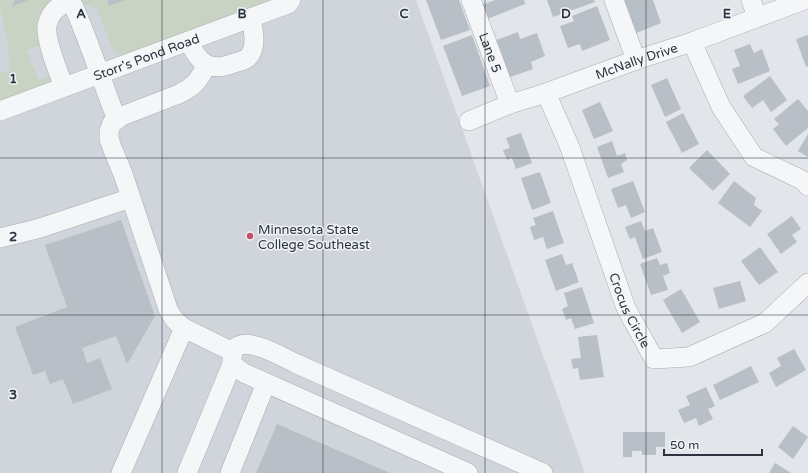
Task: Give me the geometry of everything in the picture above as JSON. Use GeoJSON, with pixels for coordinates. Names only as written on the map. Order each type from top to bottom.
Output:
{"type":"FeatureCollection","features":[{"type":"Feature","properties":{"kind":"street","name":"Storr's Pond Road"},"geometry":{"type":"LineString","coordinates":[[0,111],[288,4],[291,0]]}},
{"type":"Feature","properties":{"kind":"street","name":"Lane 5"},"geometry":{"type":"LineString","coordinates":[[471,0],[510,104]]}},
{"type":"Feature","properties":{"kind":"street"},"geometry":{"type":"LineString","coordinates":[[614,0],[636,60]]}},
{"type":"Feature","properties":{"kind":"street","name":"McNally Drive"},"geometry":{"type":"LineString","coordinates":[[469,121],[510,104],[692,42],[754,8],[804,0]]}},
{"type":"Feature","properties":{"kind":"street"},"geometry":{"type":"LineString","coordinates":[[64,87],[51,49],[47,28],[49,18],[60,5],[66,3],[74,7],[92,50],[99,74],[117,120]]}},
{"type":"Feature","properties":{"kind":"street"},"geometry":{"type":"LineString","coordinates":[[189,41],[197,55],[207,65],[215,68],[228,66],[246,58],[251,52],[254,41],[254,31],[250,18]]}},
{"type":"Feature","properties":{"kind":"street"},"geometry":{"type":"LineString","coordinates":[[692,42],[721,107],[754,157],[802,180],[808,186]]}},
{"type":"Feature","properties":{"kind":"street"},"geometry":{"type":"LineString","coordinates":[[207,65],[195,84],[179,94],[122,116],[112,123],[109,131],[109,139],[131,198],[168,309],[177,324],[232,358],[244,373],[468,473]]}},
{"type":"Feature","properties":{"kind":"street","name":"Crocus Circle"},"geometry":{"type":"LineString","coordinates":[[546,93],[569,145],[626,308],[654,359],[689,357],[765,323],[808,283]]}},
{"type":"Feature","properties":{"kind":"street"},"geometry":{"type":"LineString","coordinates":[[0,238],[37,229],[131,198]]}},
{"type":"Feature","properties":{"kind":"street"},"geometry":{"type":"LineString","coordinates":[[121,473],[184,328]]}},
{"type":"Feature","properties":{"kind":"street"},"geometry":{"type":"LineString","coordinates":[[187,473],[235,348],[243,344],[262,347],[543,473]]}},
{"type":"Feature","properties":{"kind":"street"},"geometry":{"type":"LineString","coordinates":[[230,473],[266,383]]}},
{"type":"Feature","properties":{"kind":"shaded area","name":"Minnesota State College Southeast"},"geometry":{"type":"Polygon","coordinates":[[[0,0],[416,0],[585,473],[0,473],[0,0]]]}},
{"type":"Feature","properties":{"kind":"green space"},"geometry":{"type":"Polygon","coordinates":[[[0,0],[49,0],[38,32],[42,44],[26,51],[39,80],[52,75],[51,84],[0,103],[0,72],[10,71],[7,39],[0,8],[0,0]]]}},
{"type":"Feature","properties":{"kind":"green space"},"geometry":{"type":"Polygon","coordinates":[[[75,0],[276,0],[126,57],[113,50],[97,9],[75,0]]]}},
{"type":"Feature","properties":{"kind":"building"},"geometry":{"type":"Polygon","coordinates":[[[15,0],[28,0],[12,7],[15,0]]]}},
{"type":"Feature","properties":{"kind":"building"},"geometry":{"type":"Polygon","coordinates":[[[107,0],[125,0],[109,6],[107,0]]]}},
{"type":"Feature","properties":{"kind":"building"},"geometry":{"type":"Polygon","coordinates":[[[426,0],[459,0],[470,30],[441,40],[426,0]]]}},
{"type":"Feature","properties":{"kind":"building"},"geometry":{"type":"Polygon","coordinates":[[[495,0],[524,0],[525,4],[487,19],[482,5],[495,0]]]}},
{"type":"Feature","properties":{"kind":"building"},"geometry":{"type":"Polygon","coordinates":[[[547,0],[594,0],[595,2],[553,17],[547,0]]]}},
{"type":"Feature","properties":{"kind":"building"},"geometry":{"type":"Polygon","coordinates":[[[621,0],[653,0],[661,23],[634,34],[621,0]]]}},
{"type":"Feature","properties":{"kind":"building"},"geometry":{"type":"Polygon","coordinates":[[[597,6],[610,40],[582,51],[580,44],[568,48],[560,26],[574,21],[572,16],[597,6]]]}},
{"type":"Feature","properties":{"kind":"building"},"geometry":{"type":"Polygon","coordinates":[[[518,32],[520,39],[537,33],[545,56],[531,62],[533,69],[507,78],[494,41],[518,32]]]}},
{"type":"Feature","properties":{"kind":"building"},"geometry":{"type":"Polygon","coordinates":[[[472,35],[490,86],[462,96],[443,46],[472,35]]]}},
{"type":"Feature","properties":{"kind":"building"},"geometry":{"type":"Polygon","coordinates":[[[808,35],[808,66],[806,67],[796,39],[808,35]]]}},
{"type":"Feature","properties":{"kind":"building"},"geometry":{"type":"Polygon","coordinates":[[[750,44],[754,53],[762,49],[770,71],[738,84],[732,69],[740,66],[734,50],[750,44]]]}},
{"type":"Feature","properties":{"kind":"building"},"geometry":{"type":"Polygon","coordinates":[[[770,76],[787,100],[771,112],[763,100],[752,108],[743,96],[770,76]]]}},
{"type":"Feature","properties":{"kind":"building"},"geometry":{"type":"Polygon","coordinates":[[[667,78],[681,109],[665,117],[651,85],[667,78]]]}},
{"type":"Feature","properties":{"kind":"building"},"geometry":{"type":"Polygon","coordinates":[[[798,99],[808,111],[808,128],[786,146],[773,129],[779,124],[774,119],[798,99]]]}},
{"type":"Feature","properties":{"kind":"building"},"geometry":{"type":"Polygon","coordinates":[[[600,102],[613,131],[594,139],[582,110],[600,102]]]}},
{"type":"Feature","properties":{"kind":"building"},"geometry":{"type":"Polygon","coordinates":[[[683,113],[699,144],[682,153],[666,122],[683,113]]]}},
{"type":"Feature","properties":{"kind":"building"},"geometry":{"type":"Polygon","coordinates":[[[521,133],[532,163],[516,169],[512,158],[507,160],[503,150],[510,148],[506,138],[521,133]]]}},
{"type":"Feature","properties":{"kind":"building"},"geometry":{"type":"Polygon","coordinates":[[[808,134],[808,157],[798,151],[808,134]]]}},
{"type":"Feature","properties":{"kind":"building"},"geometry":{"type":"Polygon","coordinates":[[[612,141],[617,156],[625,153],[627,160],[621,164],[624,172],[608,178],[597,147],[612,141]]]}},
{"type":"Feature","properties":{"kind":"building"},"geometry":{"type":"Polygon","coordinates":[[[707,150],[730,174],[713,191],[689,168],[707,150]]]}},
{"type":"Feature","properties":{"kind":"building"},"geometry":{"type":"Polygon","coordinates":[[[540,172],[551,203],[532,210],[521,178],[540,172]]]}},
{"type":"Feature","properties":{"kind":"building"},"geometry":{"type":"Polygon","coordinates":[[[633,181],[645,212],[631,218],[626,205],[618,208],[611,189],[633,181]]]}},
{"type":"Feature","properties":{"kind":"building"},"geometry":{"type":"Polygon","coordinates":[[[734,181],[756,198],[754,205],[762,211],[750,227],[718,203],[734,181]]]}},
{"type":"Feature","properties":{"kind":"building"},"geometry":{"type":"Polygon","coordinates":[[[553,211],[564,243],[547,249],[543,237],[534,240],[530,227],[536,225],[533,218],[553,211]]]}},
{"type":"Feature","properties":{"kind":"building"},"geometry":{"type":"Polygon","coordinates":[[[792,216],[801,229],[792,235],[797,242],[781,254],[767,234],[792,216]]]}},
{"type":"Feature","properties":{"kind":"building"},"geometry":{"type":"Polygon","coordinates":[[[121,220],[155,316],[127,364],[116,336],[82,348],[87,363],[100,358],[112,389],[73,404],[63,379],[50,384],[45,371],[33,375],[15,327],[67,307],[45,245],[121,220]]]}},
{"type":"Feature","properties":{"kind":"building"},"geometry":{"type":"Polygon","coordinates":[[[641,221],[645,231],[653,228],[662,252],[643,259],[635,237],[630,239],[625,227],[641,221]]]}},
{"type":"Feature","properties":{"kind":"building"},"geometry":{"type":"Polygon","coordinates":[[[760,247],[778,272],[759,285],[741,261],[760,247]]]}},
{"type":"Feature","properties":{"kind":"building"},"geometry":{"type":"Polygon","coordinates":[[[562,254],[566,265],[572,263],[579,282],[556,291],[545,260],[562,254]]]}},
{"type":"Feature","properties":{"kind":"building"},"geometry":{"type":"Polygon","coordinates":[[[657,258],[660,265],[667,263],[670,273],[663,276],[668,290],[651,295],[640,264],[657,258]]]}},
{"type":"Feature","properties":{"kind":"building"},"geometry":{"type":"Polygon","coordinates":[[[740,281],[746,301],[719,309],[713,288],[740,281]]]}},
{"type":"Feature","properties":{"kind":"building"},"geometry":{"type":"Polygon","coordinates":[[[582,287],[594,323],[575,329],[571,318],[566,320],[562,309],[568,306],[564,293],[582,287]]]}},
{"type":"Feature","properties":{"kind":"building"},"geometry":{"type":"Polygon","coordinates":[[[681,289],[700,322],[682,333],[663,300],[681,289]]]}},
{"type":"Feature","properties":{"kind":"building"},"geometry":{"type":"Polygon","coordinates":[[[597,335],[604,377],[580,380],[578,368],[573,369],[571,359],[581,358],[578,337],[597,335]]]}},
{"type":"Feature","properties":{"kind":"building"},"geometry":{"type":"Polygon","coordinates":[[[794,349],[806,370],[776,387],[769,373],[781,366],[777,358],[794,349]]]}},
{"type":"Feature","properties":{"kind":"building"},"geometry":{"type":"Polygon","coordinates":[[[751,366],[759,382],[720,400],[713,385],[751,366]]]}},
{"type":"Feature","properties":{"kind":"building"},"geometry":{"type":"Polygon","coordinates":[[[706,387],[715,406],[708,409],[713,419],[699,426],[696,418],[684,423],[678,410],[690,405],[686,396],[706,387]]]}},
{"type":"Feature","properties":{"kind":"building"},"geometry":{"type":"Polygon","coordinates":[[[277,424],[390,473],[256,473],[277,424]]]}},
{"type":"Feature","properties":{"kind":"building"},"geometry":{"type":"Polygon","coordinates":[[[793,426],[808,437],[793,459],[778,447],[793,426]]]}},
{"type":"Feature","properties":{"kind":"building"},"geometry":{"type":"Polygon","coordinates":[[[623,432],[665,432],[665,447],[656,447],[656,455],[642,455],[642,451],[632,451],[632,457],[623,457],[623,432]]]}},
{"type":"Feature","properties":{"kind":"building"},"geometry":{"type":"Polygon","coordinates":[[[775,463],[791,473],[769,473],[775,463]]]}},
{"type":"Feature","properties":{"kind":"place","name":"Minnesota State College Southeast"},"geometry":{"type":"Point","coordinates":[250,236]}}]}
